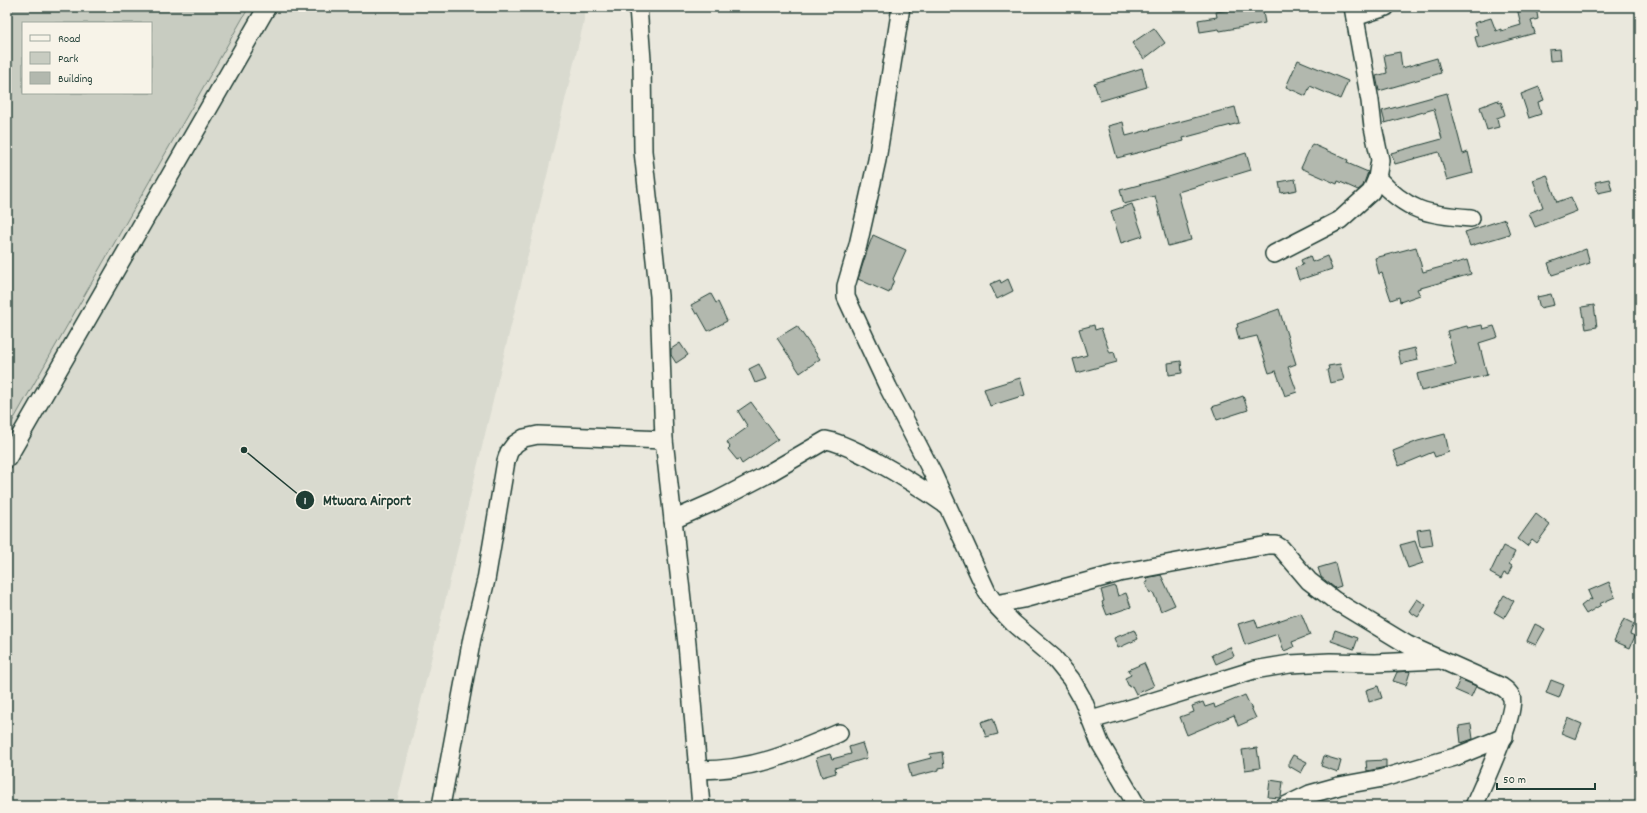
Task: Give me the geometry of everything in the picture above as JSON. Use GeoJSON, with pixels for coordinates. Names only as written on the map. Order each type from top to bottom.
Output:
{"type":"FeatureCollection","features":[{"type":"Feature","properties":{"kind":"street"},"geometry":{"type":"LineString","coordinates":[[7,459],[266,7]]}},
{"type":"Feature","properties":{"kind":"street"},"geometry":{"type":"LineString","coordinates":[[638,7],[642,60],[643,152],[659,296],[664,440],[699,770],[701,806]]}},
{"type":"Feature","properties":{"kind":"street"},"geometry":{"type":"LineString","coordinates":[[901,7],[878,160],[858,244],[846,286],[846,297],[888,387],[933,474],[987,592],[994,604],[1013,623],[1064,668],[1083,700],[1100,743],[1137,806]]}},
{"type":"Feature","properties":{"kind":"street"},"geometry":{"type":"LineString","coordinates":[[1274,254],[1340,220],[1371,192],[1377,178],[1380,160],[1354,12],[1386,7]]}},
{"type":"Feature","properties":{"kind":"street"},"geometry":{"type":"LineString","coordinates":[[1377,178],[1390,192],[1413,208],[1431,214],[1471,218]]}},
{"type":"Feature","properties":{"kind":"street"},"geometry":{"type":"LineString","coordinates":[[441,806],[472,638],[486,580],[503,474],[509,452],[515,444],[524,438],[538,435],[664,440]]}},
{"type":"Feature","properties":{"kind":"street"},"geometry":{"type":"LineString","coordinates":[[673,520],[716,501],[764,476],[826,440],[837,442],[846,446],[888,468],[926,490],[946,505]]}},
{"type":"Feature","properties":{"kind":"street"},"geometry":{"type":"LineString","coordinates":[[994,604],[1023,599],[1119,573],[1268,545],[1276,545],[1281,548],[1309,581],[1334,600],[1408,645],[1502,686],[1511,696],[1512,704],[1504,737],[1474,806]]}},
{"type":"Feature","properties":{"kind":"street"},"geometry":{"type":"LineString","coordinates":[[1091,720],[1254,670],[1290,664],[1330,662],[1375,663],[1441,660]]}},
{"type":"Feature","properties":{"kind":"street"},"geometry":{"type":"LineString","coordinates":[[699,770],[733,769],[761,764],[788,755],[838,733]]}},
{"type":"Feature","properties":{"kind":"street"},"geometry":{"type":"LineString","coordinates":[[1285,806],[1317,792],[1339,786],[1383,778],[1455,757],[1504,737]]}},
{"type":"Feature","properties":{"kind":"shaded area"},"geometry":{"type":"Polygon","coordinates":[[[7,7],[584,7],[584,21],[396,806],[7,806],[7,7]]]}},
{"type":"Feature","properties":{"kind":"green space"},"geometry":{"type":"Polygon","coordinates":[[[7,7],[249,7],[7,431],[7,7]]]}},
{"type":"Feature","properties":{"kind":"building"},"geometry":{"type":"Polygon","coordinates":[[[1249,7],[1262,7],[1265,23],[1220,31],[1219,29],[1200,32],[1198,20],[1217,17],[1216,12],[1249,7]]]}},
{"type":"Feature","properties":{"kind":"building"},"geometry":{"type":"Polygon","coordinates":[[[1536,7],[1538,19],[1531,21],[1535,33],[1478,49],[1475,37],[1478,36],[1474,23],[1491,18],[1496,31],[1521,25],[1517,8],[1536,7]]]}},
{"type":"Feature","properties":{"kind":"building"},"geometry":{"type":"Polygon","coordinates":[[[1154,28],[1165,43],[1144,59],[1132,43],[1154,28]]]}},
{"type":"Feature","properties":{"kind":"building"},"geometry":{"type":"Polygon","coordinates":[[[1560,49],[1561,60],[1550,61],[1549,50],[1560,49]]]}},
{"type":"Feature","properties":{"kind":"building"},"geometry":{"type":"Polygon","coordinates":[[[1400,52],[1402,68],[1437,58],[1441,73],[1379,91],[1376,76],[1387,73],[1384,55],[1400,52]]]}},
{"type":"Feature","properties":{"kind":"building"},"geometry":{"type":"Polygon","coordinates":[[[1298,60],[1348,81],[1340,99],[1310,86],[1306,96],[1286,87],[1298,60]]]}},
{"type":"Feature","properties":{"kind":"building"},"geometry":{"type":"Polygon","coordinates":[[[1142,68],[1147,87],[1100,101],[1094,83],[1142,68]]]}},
{"type":"Feature","properties":{"kind":"building"},"geometry":{"type":"Polygon","coordinates":[[[1539,87],[1544,100],[1538,102],[1541,114],[1529,118],[1521,94],[1539,87]]]}},
{"type":"Feature","properties":{"kind":"building"},"geometry":{"type":"Polygon","coordinates":[[[1447,93],[1463,154],[1468,152],[1473,173],[1447,180],[1439,152],[1395,164],[1391,153],[1442,139],[1434,109],[1385,123],[1382,111],[1447,93]]]}},
{"type":"Feature","properties":{"kind":"building"},"geometry":{"type":"Polygon","coordinates":[[[1498,100],[1499,103],[1501,102],[1505,115],[1497,118],[1499,127],[1487,130],[1480,107],[1498,100]]]}},
{"type":"Feature","properties":{"kind":"building"},"geometry":{"type":"Polygon","coordinates":[[[1235,107],[1239,123],[1183,138],[1184,141],[1117,158],[1108,126],[1123,122],[1126,136],[1235,107]]]}},
{"type":"Feature","properties":{"kind":"building"},"geometry":{"type":"Polygon","coordinates":[[[1312,144],[1348,160],[1347,163],[1368,172],[1363,186],[1358,190],[1338,181],[1337,184],[1301,168],[1312,144]]]}},
{"type":"Feature","properties":{"kind":"building"},"geometry":{"type":"Polygon","coordinates":[[[1246,153],[1251,170],[1178,192],[1191,240],[1168,246],[1155,196],[1124,204],[1120,190],[1246,153]]]}},
{"type":"Feature","properties":{"kind":"building"},"geometry":{"type":"Polygon","coordinates":[[[1547,175],[1557,202],[1571,197],[1577,211],[1535,227],[1529,213],[1543,207],[1533,180],[1547,175]]]}},
{"type":"Feature","properties":{"kind":"building"},"geometry":{"type":"Polygon","coordinates":[[[1295,179],[1297,190],[1281,193],[1279,182],[1295,179]]]}},
{"type":"Feature","properties":{"kind":"building"},"geometry":{"type":"Polygon","coordinates":[[[1609,179],[1612,190],[1598,193],[1595,182],[1609,179]]]}},
{"type":"Feature","properties":{"kind":"building"},"geometry":{"type":"Polygon","coordinates":[[[1132,204],[1143,236],[1121,243],[1111,211],[1132,204]]]}},
{"type":"Feature","properties":{"kind":"building"},"geometry":{"type":"Polygon","coordinates":[[[1505,219],[1510,234],[1470,246],[1465,232],[1505,219]]]}},
{"type":"Feature","properties":{"kind":"building"},"geometry":{"type":"Polygon","coordinates":[[[873,235],[906,250],[893,279],[894,280],[889,293],[858,279],[873,235]]]}},
{"type":"Feature","properties":{"kind":"building"},"geometry":{"type":"Polygon","coordinates":[[[1416,247],[1423,272],[1467,260],[1471,274],[1417,289],[1420,295],[1400,302],[1399,297],[1391,300],[1382,273],[1379,274],[1375,258],[1416,247]]]}},
{"type":"Feature","properties":{"kind":"building"},"geometry":{"type":"Polygon","coordinates":[[[1586,249],[1590,263],[1552,275],[1548,263],[1586,249]]]}},
{"type":"Feature","properties":{"kind":"building"},"geometry":{"type":"Polygon","coordinates":[[[1310,256],[1312,262],[1327,256],[1332,269],[1299,280],[1295,268],[1303,265],[1301,260],[1310,256]]]}},
{"type":"Feature","properties":{"kind":"building"},"geometry":{"type":"Polygon","coordinates":[[[1008,279],[1013,291],[997,299],[990,284],[1000,280],[1001,283],[1008,279]]]}},
{"type":"Feature","properties":{"kind":"building"},"geometry":{"type":"Polygon","coordinates":[[[711,294],[716,303],[718,302],[727,321],[708,331],[698,313],[696,314],[691,305],[711,294]]]}},
{"type":"Feature","properties":{"kind":"building"},"geometry":{"type":"Polygon","coordinates":[[[1551,294],[1554,305],[1540,308],[1537,297],[1551,294]]]}},
{"type":"Feature","properties":{"kind":"building"},"geometry":{"type":"Polygon","coordinates":[[[1594,305],[1597,327],[1586,329],[1582,307],[1594,305]]]}},
{"type":"Feature","properties":{"kind":"building"},"geometry":{"type":"Polygon","coordinates":[[[1279,309],[1296,364],[1288,367],[1297,392],[1285,396],[1276,371],[1269,373],[1257,336],[1239,340],[1236,328],[1238,327],[1237,324],[1279,309]]]}},
{"type":"Feature","properties":{"kind":"building"},"geometry":{"type":"Polygon","coordinates":[[[1094,325],[1095,330],[1101,328],[1110,353],[1114,352],[1117,362],[1077,373],[1073,359],[1087,355],[1079,329],[1094,325]]]}},
{"type":"Feature","properties":{"kind":"building"},"geometry":{"type":"Polygon","coordinates":[[[1482,325],[1483,329],[1494,326],[1498,337],[1479,343],[1487,375],[1421,391],[1417,374],[1456,365],[1447,331],[1467,326],[1468,328],[1482,325]]]}},
{"type":"Feature","properties":{"kind":"building"},"geometry":{"type":"Polygon","coordinates":[[[797,326],[820,359],[800,373],[777,338],[797,326]]]}},
{"type":"Feature","properties":{"kind":"building"},"geometry":{"type":"Polygon","coordinates":[[[680,343],[688,355],[676,363],[671,355],[671,349],[680,343]]]}},
{"type":"Feature","properties":{"kind":"building"},"geometry":{"type":"Polygon","coordinates":[[[1415,348],[1418,360],[1401,364],[1398,352],[1415,348]]]}},
{"type":"Feature","properties":{"kind":"building"},"geometry":{"type":"Polygon","coordinates":[[[1181,361],[1182,373],[1169,375],[1168,363],[1181,361]]]}},
{"type":"Feature","properties":{"kind":"building"},"geometry":{"type":"Polygon","coordinates":[[[759,364],[766,379],[755,383],[749,369],[759,364]]]}},
{"type":"Feature","properties":{"kind":"building"},"geometry":{"type":"Polygon","coordinates":[[[1340,364],[1344,380],[1330,383],[1327,370],[1329,369],[1328,366],[1340,364]]]}},
{"type":"Feature","properties":{"kind":"building"},"geometry":{"type":"Polygon","coordinates":[[[1020,378],[1025,395],[990,406],[984,389],[1020,378]]]}},
{"type":"Feature","properties":{"kind":"building"},"geometry":{"type":"Polygon","coordinates":[[[1243,396],[1248,410],[1217,420],[1212,407],[1243,396]]]}},
{"type":"Feature","properties":{"kind":"building"},"geometry":{"type":"Polygon","coordinates":[[[751,402],[778,439],[742,464],[739,459],[737,460],[728,449],[730,447],[727,442],[748,427],[738,411],[751,402]]]}},
{"type":"Feature","properties":{"kind":"building"},"geometry":{"type":"Polygon","coordinates":[[[1445,434],[1449,452],[1435,457],[1433,452],[1399,466],[1393,451],[1418,441],[1445,434]]]}},
{"type":"Feature","properties":{"kind":"building"},"geometry":{"type":"Polygon","coordinates":[[[1536,514],[1550,525],[1537,543],[1532,539],[1527,546],[1518,539],[1536,514]]]}},
{"type":"Feature","properties":{"kind":"building"},"geometry":{"type":"Polygon","coordinates":[[[1430,528],[1433,545],[1420,547],[1417,530],[1430,528]]]}},
{"type":"Feature","properties":{"kind":"building"},"geometry":{"type":"Polygon","coordinates":[[[1415,541],[1423,563],[1408,568],[1400,545],[1415,541]]]}},
{"type":"Feature","properties":{"kind":"building"},"geometry":{"type":"Polygon","coordinates":[[[1503,546],[1515,552],[1509,564],[1512,566],[1508,575],[1504,573],[1501,579],[1490,573],[1503,546]]]}},
{"type":"Feature","properties":{"kind":"building"},"geometry":{"type":"Polygon","coordinates":[[[1335,563],[1341,586],[1335,588],[1321,577],[1318,568],[1335,563]]]}},
{"type":"Feature","properties":{"kind":"building"},"geometry":{"type":"Polygon","coordinates":[[[1161,575],[1175,605],[1161,611],[1153,592],[1150,593],[1145,583],[1148,582],[1146,578],[1161,575]]]}},
{"type":"Feature","properties":{"kind":"building"},"geometry":{"type":"Polygon","coordinates":[[[1609,582],[1615,597],[1599,604],[1601,605],[1586,614],[1581,606],[1590,599],[1592,600],[1588,591],[1609,582]]]}},
{"type":"Feature","properties":{"kind":"building"},"geometry":{"type":"Polygon","coordinates":[[[1115,586],[1118,596],[1126,593],[1131,607],[1107,615],[1102,602],[1104,601],[1101,590],[1115,586]]]}},
{"type":"Feature","properties":{"kind":"building"},"geometry":{"type":"Polygon","coordinates":[[[1504,595],[1514,601],[1504,618],[1494,612],[1504,595]]]}},
{"type":"Feature","properties":{"kind":"building"},"geometry":{"type":"Polygon","coordinates":[[[1417,599],[1426,605],[1418,617],[1409,611],[1417,599]]]}},
{"type":"Feature","properties":{"kind":"building"},"geometry":{"type":"Polygon","coordinates":[[[1301,613],[1310,635],[1292,642],[1294,647],[1284,651],[1278,634],[1245,645],[1238,624],[1255,619],[1258,628],[1301,613]]]}},
{"type":"Feature","properties":{"kind":"building"},"geometry":{"type":"Polygon","coordinates":[[[1624,619],[1634,624],[1630,634],[1635,636],[1630,648],[1614,641],[1624,619]]]}},
{"type":"Feature","properties":{"kind":"building"},"geometry":{"type":"Polygon","coordinates":[[[1535,624],[1545,629],[1536,645],[1527,641],[1535,624]]]}},
{"type":"Feature","properties":{"kind":"building"},"geometry":{"type":"Polygon","coordinates":[[[1134,630],[1138,639],[1118,648],[1114,638],[1134,630]]]}},
{"type":"Feature","properties":{"kind":"building"},"geometry":{"type":"Polygon","coordinates":[[[1335,630],[1358,638],[1354,649],[1331,641],[1335,630]]]}},
{"type":"Feature","properties":{"kind":"building"},"geometry":{"type":"Polygon","coordinates":[[[1230,647],[1234,656],[1216,664],[1212,655],[1230,647]]]}},
{"type":"Feature","properties":{"kind":"building"},"geometry":{"type":"Polygon","coordinates":[[[1144,663],[1154,686],[1136,694],[1132,686],[1129,687],[1125,678],[1131,675],[1128,670],[1144,663]]]}},
{"type":"Feature","properties":{"kind":"building"},"geometry":{"type":"Polygon","coordinates":[[[1409,671],[1406,685],[1393,681],[1397,672],[1409,671]]]}},
{"type":"Feature","properties":{"kind":"building"},"geometry":{"type":"Polygon","coordinates":[[[1460,679],[1476,686],[1471,697],[1455,690],[1460,679]]]}},
{"type":"Feature","properties":{"kind":"building"},"geometry":{"type":"Polygon","coordinates":[[[1551,680],[1564,685],[1559,698],[1546,693],[1551,680]]]}},
{"type":"Feature","properties":{"kind":"building"},"geometry":{"type":"Polygon","coordinates":[[[1378,686],[1382,698],[1369,702],[1366,690],[1378,686]]]}},
{"type":"Feature","properties":{"kind":"building"},"geometry":{"type":"Polygon","coordinates":[[[1245,695],[1256,718],[1238,726],[1234,715],[1187,735],[1180,717],[1194,712],[1192,706],[1203,702],[1205,707],[1214,704],[1215,708],[1245,695]]]}},
{"type":"Feature","properties":{"kind":"building"},"geometry":{"type":"Polygon","coordinates":[[[993,718],[998,734],[986,737],[981,722],[993,718]]]}},
{"type":"Feature","properties":{"kind":"building"},"geometry":{"type":"Polygon","coordinates":[[[1568,718],[1582,724],[1576,739],[1561,733],[1568,718]]]}},
{"type":"Feature","properties":{"kind":"building"},"geometry":{"type":"Polygon","coordinates":[[[1471,724],[1473,739],[1461,743],[1459,726],[1471,724]]]}},
{"type":"Feature","properties":{"kind":"building"},"geometry":{"type":"Polygon","coordinates":[[[862,743],[867,758],[835,768],[836,773],[822,777],[816,758],[830,754],[832,759],[851,754],[849,747],[862,743]]]}},
{"type":"Feature","properties":{"kind":"building"},"geometry":{"type":"Polygon","coordinates":[[[1257,748],[1260,768],[1245,770],[1242,750],[1257,748]]]}},
{"type":"Feature","properties":{"kind":"building"},"geometry":{"type":"Polygon","coordinates":[[[942,752],[944,767],[939,768],[939,770],[911,777],[908,764],[931,758],[930,754],[942,752]]]}},
{"type":"Feature","properties":{"kind":"building"},"geometry":{"type":"Polygon","coordinates":[[[1293,755],[1307,762],[1301,773],[1289,766],[1289,762],[1293,755]]]}},
{"type":"Feature","properties":{"kind":"building"},"geometry":{"type":"Polygon","coordinates":[[[1324,756],[1341,761],[1338,772],[1321,766],[1324,756]]]}},
{"type":"Feature","properties":{"kind":"building"},"geometry":{"type":"Polygon","coordinates":[[[1386,760],[1386,767],[1367,771],[1366,761],[1386,760]]]}},
{"type":"Feature","properties":{"kind":"building"},"geometry":{"type":"Polygon","coordinates":[[[1270,780],[1283,782],[1280,798],[1268,797],[1270,780]]]}},
{"type":"Feature","properties":{"kind":"place","name":"Mtwara Airport"},"geometry":{"type":"Point","coordinates":[244,450]}}]}
